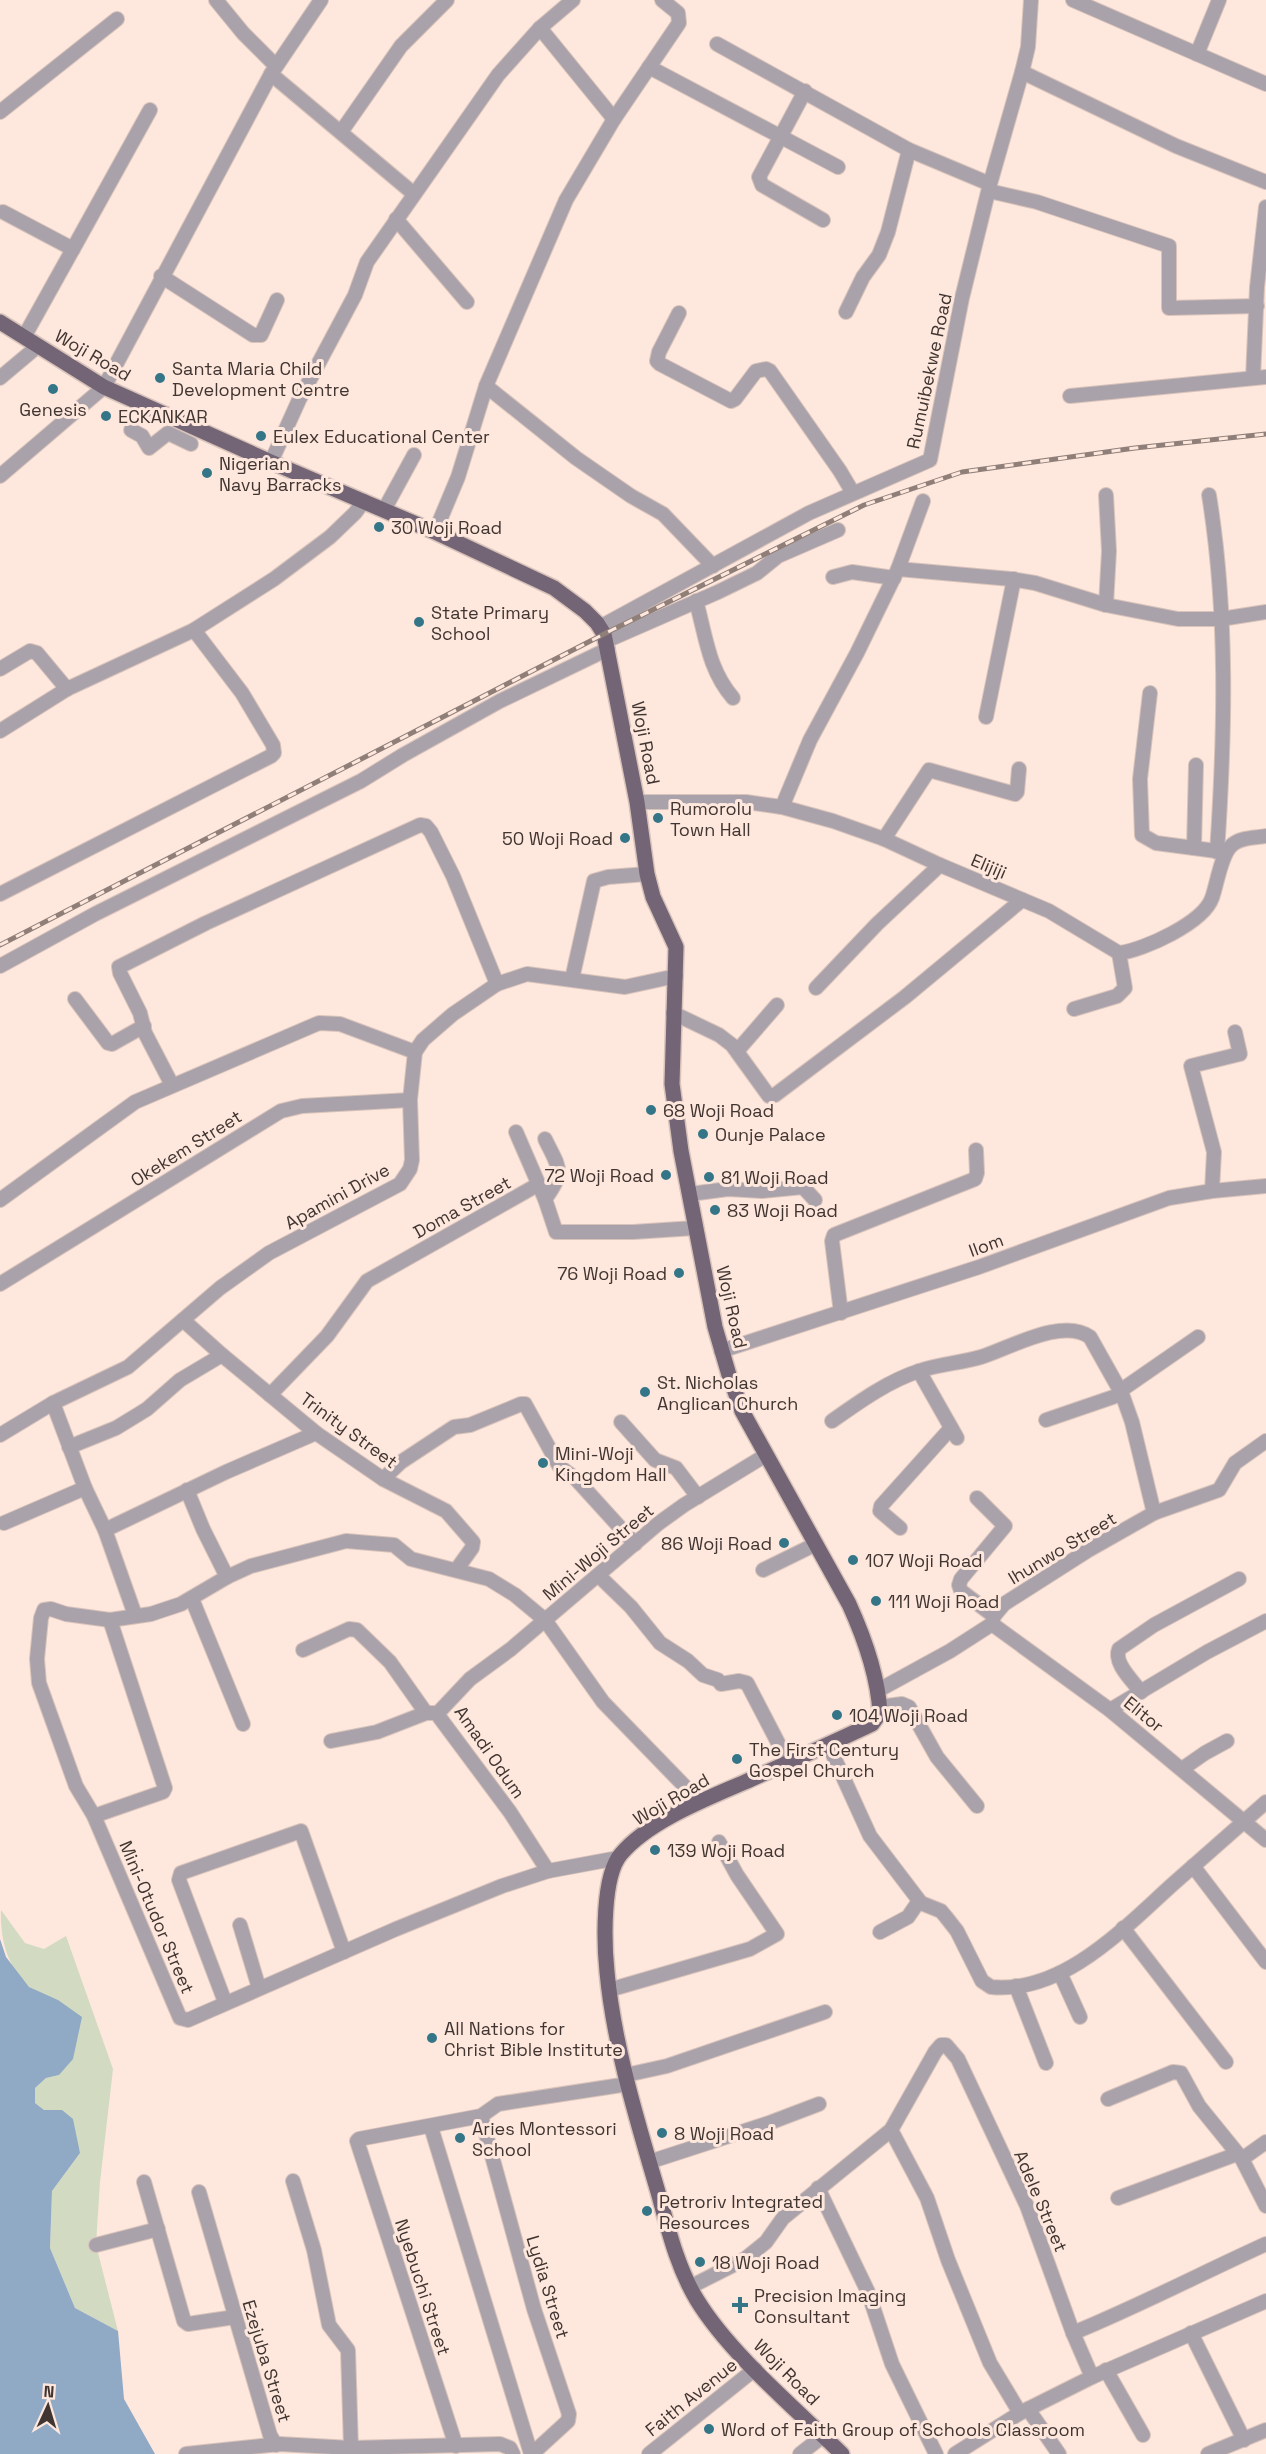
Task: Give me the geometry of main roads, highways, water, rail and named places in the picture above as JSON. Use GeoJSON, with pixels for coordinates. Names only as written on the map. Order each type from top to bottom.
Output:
{"type":"FeatureCollection","features":[{"type":"Feature","properties":{"kind":"main road","name":"Woji Road"},"geometry":{"type":"LineString","coordinates":[[0,322],[104,387],[435,532],[554,588],[585,611],[605,639],[637,802],[647,874],[653,897],[675,944],[672,1084],[695,1228],[721,1350],[736,1396],[860,1628],[877,1690],[879,1707],[878,1718],[872,1724],[699,1800],[628,1847],[618,1858],[610,1884],[605,1917],[609,1990],[627,2080],[649,2162],[674,2247],[690,2287],[715,2325],[755,2369],[842,2454]]}},
{"type":"Feature","properties":{"kind":"water"},"geometry":{"type":"Polygon","coordinates":[[[0,1939],[6,1957],[29,1987],[58,2000],[82,2017],[73,2059],[59,2075],[46,2078],[35,2088],[35,2103],[44,2110],[62,2110],[73,2119],[80,2153],[52,2191],[50,2248],[75,2308],[118,2331],[124,2399],[155,2454],[0,2454],[0,1939]]]}},
{"type":"Feature","properties":{"kind":"railway"},"geometry":{"type":"LineString","coordinates":[[0,945],[604,634],[864,505],[962,472],[1135,448],[1266,434]]}},
{"type":"Feature","properties":{"kind":"place","name":"Santa Maria Child Development Centre"},"geometry":{"type":"Point","coordinates":[160,378]}},
{"type":"Feature","properties":{"kind":"place","name":"Genesis"},"geometry":{"type":"Point","coordinates":[53,389]}},
{"type":"Feature","properties":{"kind":"place","name":"ECKANKAR"},"geometry":{"type":"Point","coordinates":[106,416]}},
{"type":"Feature","properties":{"kind":"place","name":"Eulex Educational Center"},"geometry":{"type":"Point","coordinates":[261,436]}},
{"type":"Feature","properties":{"kind":"place","name":"Nigerian Navy Barracks"},"geometry":{"type":"Point","coordinates":[207,473]}},
{"type":"Feature","properties":{"kind":"place","name":"30 Woji Road"},"geometry":{"type":"Point","coordinates":[379,527]}},
{"type":"Feature","properties":{"kind":"place","name":"State Primary School"},"geometry":{"type":"Point","coordinates":[419,622]}},
{"type":"Feature","properties":{"kind":"place","name":"Rumorolu Town Hall"},"geometry":{"type":"Point","coordinates":[658,818]}},
{"type":"Feature","properties":{"kind":"place","name":"50 Woji Road"},"geometry":{"type":"Point","coordinates":[625,838]}},
{"type":"Feature","properties":{"kind":"place","name":"68 Woji Road"},"geometry":{"type":"Point","coordinates":[651,1110]}},
{"type":"Feature","properties":{"kind":"place","name":"Ounje Palace"},"geometry":{"type":"Point","coordinates":[703,1134]}},
{"type":"Feature","properties":{"kind":"place","name":"72 Woji Road"},"geometry":{"type":"Point","coordinates":[666,1175]}},
{"type":"Feature","properties":{"kind":"place","name":"81 Woji Road"},"geometry":{"type":"Point","coordinates":[709,1177]}},
{"type":"Feature","properties":{"kind":"place","name":"83 Woji Road"},"geometry":{"type":"Point","coordinates":[715,1210]}},
{"type":"Feature","properties":{"kind":"place","name":"76 Woji Road"},"geometry":{"type":"Point","coordinates":[679,1273]}},
{"type":"Feature","properties":{"kind":"place","name":"St. Nicholas Anglican Church"},"geometry":{"type":"Point","coordinates":[645,1392]}},
{"type":"Feature","properties":{"kind":"place","name":"Mini-Woji Kingdom Hall"},"geometry":{"type":"Point","coordinates":[543,1463]}},
{"type":"Feature","properties":{"kind":"place","name":"86 Woji Road"},"geometry":{"type":"Point","coordinates":[784,1543]}},
{"type":"Feature","properties":{"kind":"place","name":"107 Woji Road"},"geometry":{"type":"Point","coordinates":[853,1560]}},
{"type":"Feature","properties":{"kind":"place","name":"111 Woji Road"},"geometry":{"type":"Point","coordinates":[876,1601]}},
{"type":"Feature","properties":{"kind":"place","name":"104 Woji Road"},"geometry":{"type":"Point","coordinates":[837,1715]}},
{"type":"Feature","properties":{"kind":"place","name":"The First Century Gospel Church"},"geometry":{"type":"Point","coordinates":[737,1759]}},
{"type":"Feature","properties":{"kind":"place","name":"139 Woji Road"},"geometry":{"type":"Point","coordinates":[655,1850]}},
{"type":"Feature","properties":{"kind":"place","name":"All Nations for Christ Bible Institute"},"geometry":{"type":"Point","coordinates":[432,2038]}},
{"type":"Feature","properties":{"kind":"place","name":"8 Woji Road"},"geometry":{"type":"Point","coordinates":[662,2133]}},
{"type":"Feature","properties":{"kind":"place","name":"Aries Montessori School"},"geometry":{"type":"Point","coordinates":[460,2138]}},
{"type":"Feature","properties":{"kind":"place","name":"Petroriv Integrated Resources"},"geometry":{"type":"Point","coordinates":[647,2211]}},
{"type":"Feature","properties":{"kind":"place","name":"18 Woji Road"},"geometry":{"type":"Point","coordinates":[700,2262]}},
{"type":"Feature","properties":{"kind":"place","name":"Precision Imaging Consultant"},"geometry":{"type":"Point","coordinates":[740,2305]}},
{"type":"Feature","properties":{"kind":"place","name":"Word of Faith Group of Schools Classroom"},"geometry":{"type":"Point","coordinates":[709,2429]}}]}
